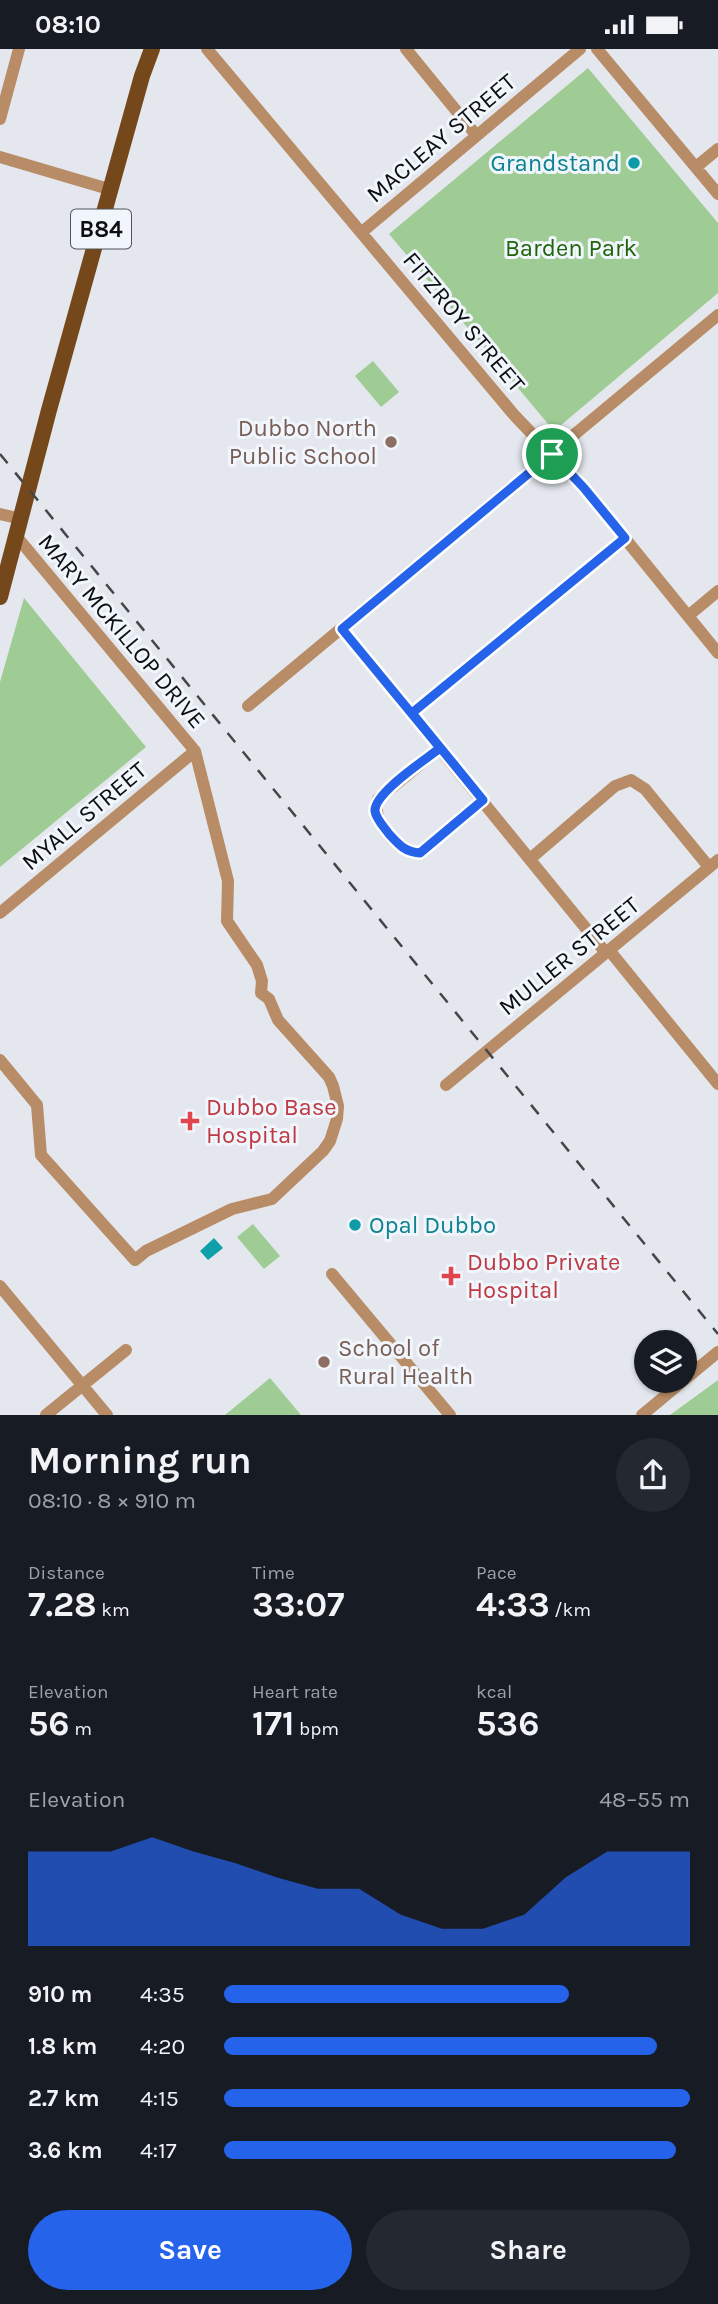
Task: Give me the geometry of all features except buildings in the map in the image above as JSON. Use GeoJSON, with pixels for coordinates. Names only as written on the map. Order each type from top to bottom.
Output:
{"type":"FeatureCollection","features":[{"type":"Feature","properties":{"kind":"main road","name":"B84"},"geometry":{"type":"LineString","coordinates":[[0,597],[49,410],[142,76],[152,49]]}},
{"type":"Feature","properties":{"kind":"street"},"geometry":{"type":"LineString","coordinates":[[0,119],[19,49]]}},
{"type":"Feature","properties":{"kind":"street","name":"FITZROY STREET"},"geometry":{"type":"LineString","coordinates":[[207,49],[515,416],[584,488],[718,653]]}},
{"type":"Feature","properties":{"kind":"street"},"geometry":{"type":"LineString","coordinates":[[406,49],[476,135]]}},
{"type":"Feature","properties":{"kind":"street","name":"MACLEAY STREET"},"geometry":{"type":"LineString","coordinates":[[362,232],[580,49]]}},
{"type":"Feature","properties":{"kind":"street"},"geometry":{"type":"LineString","coordinates":[[597,49],[718,194]]}},
{"type":"Feature","properties":{"kind":"street"},"geometry":{"type":"LineString","coordinates":[[696,167],[718,149]]}},
{"type":"Feature","properties":{"kind":"street"},"geometry":{"type":"LineString","coordinates":[[0,157],[111,190]]}},
{"type":"Feature","properties":{"kind":"street"},"geometry":{"type":"LineString","coordinates":[[248,706],[718,315]]}},
{"type":"Feature","properties":{"kind":"street"},"geometry":{"type":"LineString","coordinates":[[0,514],[22,519]]}},
{"type":"Feature","properties":{"kind":"street","name":"MARY MCKILLOP DRIVE"},"geometry":{"type":"LineString","coordinates":[[17,537],[195,751]]}},
{"type":"Feature","properties":{"kind":"street"},"geometry":{"type":"LineString","coordinates":[[412,713],[625,538]]}},
{"type":"Feature","properties":{"kind":"street"},"geometry":{"type":"LineString","coordinates":[[688,616],[718,591]]}},
{"type":"Feature","properties":{"kind":"street"},"geometry":{"type":"LineString","coordinates":[[342,629],[718,1084]]}},
{"type":"Feature","properties":{"kind":"street"},"geometry":{"type":"LineString","coordinates":[[440,748],[378,799],[376,816],[384,827],[404,849],[420,853],[483,800]]}},
{"type":"Feature","properties":{"kind":"street"},"geometry":{"type":"LineString","coordinates":[[0,1060],[37,1105],[41,1155],[135,1260],[146,1251],[232,1209],[272,1199],[323,1151],[330,1141],[338,1106],[329,1077],[278,1020],[269,999],[261,993],[262,981],[257,965],[227,921],[228,881],[195,751]]}},
{"type":"Feature","properties":{"kind":"street","name":"MYALL STREET"},"geometry":{"type":"LineString","coordinates":[[0,913],[195,751]]}},
{"type":"Feature","properties":{"kind":"street"},"geometry":{"type":"LineString","coordinates":[[530,859],[615,786],[631,781],[645,789],[714,863]]}},
{"type":"Feature","properties":{"kind":"street","name":"MULLER STREET"},"geometry":{"type":"LineString","coordinates":[[446,1084],[714,863]]}},
{"type":"Feature","properties":{"kind":"street"},"geometry":{"type":"LineString","coordinates":[[332,1273],[450,1415]]}},
{"type":"Feature","properties":{"kind":"street"},"geometry":{"type":"LineString","coordinates":[[0,1286],[107,1415]]}},
{"type":"Feature","properties":{"kind":"street"},"geometry":{"type":"LineString","coordinates":[[46,1415],[126,1350]]}},
{"type":"Feature","properties":{"kind":"street"},"geometry":{"type":"LineString","coordinates":[[697,1369],[718,1352]]}},
{"type":"Feature","properties":{"kind":"street"},"geometry":{"type":"LineString","coordinates":[[642,1415],[668,1393]]}},
{"type":"Feature","properties":{"kind":"green space","name":"Barden Park"},"geometry":{"type":"Polygon","coordinates":[[[588,68],[718,223],[718,293],[554,431],[389,234],[588,68]]]}},
{"type":"Feature","properties":{"kind":"green space"},"geometry":{"type":"Polygon","coordinates":[[[373,361],[399,392],[381,407],[355,376],[373,361]]]}},
{"type":"Feature","properties":{"kind":"green space"},"geometry":{"type":"Polygon","coordinates":[[[24,598],[146,747],[0,867],[0,682],[24,598]]]}},
{"type":"Feature","properties":{"kind":"green space"},"geometry":{"type":"Polygon","coordinates":[[[253,1224],[280,1256],[264,1269],[237,1237],[253,1224]]]}},
{"type":"Feature","properties":{"kind":"green space"},"geometry":{"type":"Polygon","coordinates":[[[270,1378],[301,1415],[225,1415],[270,1378]]]}},
{"type":"Feature","properties":{"kind":"green space"},"geometry":{"type":"Polygon","coordinates":[[[718,1380],[718,1415],[670,1415],[718,1380]]]}},
{"type":"Feature","properties":{"kind":"water"},"geometry":{"type":"Polygon","coordinates":[[[214,1238],[223,1248],[208,1260],[200,1251],[214,1238]]]}},
{"type":"Feature","properties":{"kind":"railway"},"geometry":{"type":"LineString","coordinates":[[0,454],[718,1334]]}},
{"type":"Feature","properties":{"kind":"place","name":"Grandstand"},"geometry":{"type":"Point","coordinates":[634,163]}},
{"type":"Feature","properties":{"kind":"place","name":"Dubbo North Public School"},"geometry":{"type":"Point","coordinates":[391,442]}},
{"type":"Feature","properties":{"kind":"place","name":"Dubbo Base Hospital"},"geometry":{"type":"Point","coordinates":[190,1121]}},
{"type":"Feature","properties":{"kind":"place","name":"Opal Dubbo"},"geometry":{"type":"Point","coordinates":[355,1225]}},
{"type":"Feature","properties":{"kind":"place","name":"Dubbo Private Hospital"},"geometry":{"type":"Point","coordinates":[451,1276]}},
{"type":"Feature","properties":{"kind":"place","name":"School of Rural Health"},"geometry":{"type":"Point","coordinates":[324,1362]}},
{"type":"Feature","properties":{"kind":"route"},"geometry":{"type":"LineString","coordinates":[[552,454],[625,538],[412,713],[483,800],[420,853],[410,852],[397,843],[384,827],[376,816],[375,808],[378,799],[389,788],[440,748],[342,629],[552,454]]}}]}
